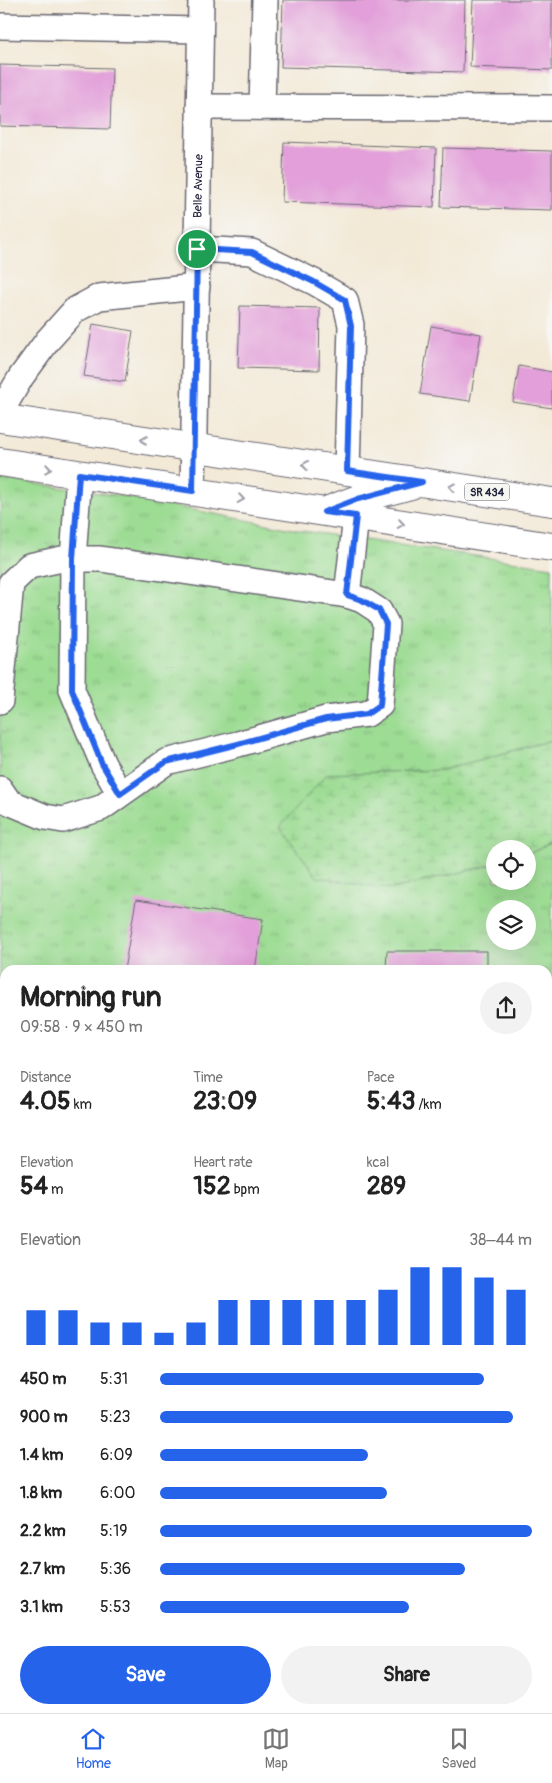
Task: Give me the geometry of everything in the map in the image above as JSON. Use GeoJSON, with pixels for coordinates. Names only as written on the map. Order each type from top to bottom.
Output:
{"type":"FeatureCollection","features":[{"type":"Feature","properties":{"kind":"main road","name":"SR 434"},"geometry":{"type":"LineString","coordinates":[[0,418],[552,502]]}},
{"type":"Feature","properties":{"kind":"main road"},"geometry":{"type":"LineString","coordinates":[[0,462],[552,547]]}},
{"type":"Feature","properties":{"kind":"main road"},"geometry":{"type":"LineString","coordinates":[[324,512],[358,499],[422,482]]}},
{"type":"Feature","properties":{"kind":"street","name":"Belle Avenue"},"geometry":{"type":"LineString","coordinates":[[193,491],[201,0]]}},
{"type":"Feature","properties":{"kind":"street"},"geometry":{"type":"LineString","coordinates":[[262,107],[265,0]]}},
{"type":"Feature","properties":{"kind":"street"},"geometry":{"type":"LineString","coordinates":[[0,26],[200,30]]}},
{"type":"Feature","properties":{"kind":"street"},"geometry":{"type":"LineString","coordinates":[[199,107],[552,108]]}},
{"type":"Feature","properties":{"kind":"street"},"geometry":{"type":"LineString","coordinates":[[197,249],[252,252],[314,282],[345,300],[351,326],[347,471]]}},
{"type":"Feature","properties":{"kind":"street"},"geometry":{"type":"LineString","coordinates":[[0,414],[21,377],[48,340],[75,310],[100,297],[196,287]]}},
{"type":"Feature","properties":{"kind":"street"},"geometry":{"type":"LineString","coordinates":[[79,474],[73,559],[72,690],[102,764],[120,794]]}},
{"type":"Feature","properties":{"kind":"street"},"geometry":{"type":"LineString","coordinates":[[347,595],[356,516]]}},
{"type":"Feature","properties":{"kind":"street"},"geometry":{"type":"LineString","coordinates":[[0,701],[11,583],[29,566],[62,559],[100,559],[347,595],[362,600],[379,610],[386,624],[380,705],[367,714],[326,719],[166,762],[101,808],[63,820],[45,817],[9,802],[0,789]]}},
{"type":"Feature","properties":{"kind":"green space"},"geometry":{"type":"Polygon","coordinates":[[[0,479],[122,496],[303,531],[552,567],[552,740],[443,770],[327,774],[392,889],[486,866],[486,890],[536,890],[536,850],[552,843],[552,965],[0,965],[0,479]]]}},
{"type":"Feature","properties":{"kind":"green space"},"geometry":{"type":"Polygon","coordinates":[[[552,740],[552,843],[536,850],[536,840],[486,840],[486,866],[392,889],[317,877],[280,827],[327,774],[443,770],[552,740]]]}},
{"type":"Feature","properties":{"kind":"building"},"geometry":{"type":"Polygon","coordinates":[[[283,0],[465,0],[463,72],[281,67],[283,0]]]}},
{"type":"Feature","properties":{"kind":"building"},"geometry":{"type":"Polygon","coordinates":[[[473,0],[552,0],[552,70],[470,67],[473,0]]]}},
{"type":"Feature","properties":{"kind":"building"},"geometry":{"type":"Polygon","coordinates":[[[0,65],[112,68],[110,129],[0,126],[0,65]]]}},
{"type":"Feature","properties":{"kind":"building"},"geometry":{"type":"Polygon","coordinates":[[[284,142],[436,148],[434,207],[282,202],[284,142]]]}},
{"type":"Feature","properties":{"kind":"building"},"geometry":{"type":"Polygon","coordinates":[[[443,148],[552,151],[552,210],[441,207],[443,148]]]}},
{"type":"Feature","properties":{"kind":"building"},"geometry":{"type":"Polygon","coordinates":[[[240,306],[320,308],[319,370],[238,368],[240,306]]]}},
{"type":"Feature","properties":{"kind":"building"},"geometry":{"type":"Polygon","coordinates":[[[93,324],[133,331],[125,382],[84,376],[93,324]]]}},
{"type":"Feature","properties":{"kind":"building"},"geometry":{"type":"Polygon","coordinates":[[[431,326],[481,334],[470,401],[420,394],[431,326]]]}},
{"type":"Feature","properties":{"kind":"building"},"geometry":{"type":"Polygon","coordinates":[[[519,366],[552,372],[552,408],[513,402],[519,366]]]}},
{"type":"Feature","properties":{"kind":"building"},"geometry":{"type":"Polygon","coordinates":[[[136,900],[263,919],[256,965],[125,965],[136,900]]]}},
{"type":"Feature","properties":{"kind":"building"},"geometry":{"type":"Polygon","coordinates":[[[387,951],[487,951],[487,965],[386,965],[387,951]]]}},
{"type":"Feature","properties":{"kind":"route"},"geometry":{"type":"LineString","coordinates":[[197,249],[252,252],[314,282],[345,300],[351,326],[347,471],[422,482],[358,499],[324,512],[356,516],[347,595],[362,600],[379,610],[386,624],[380,705],[367,714],[326,719],[166,762],[120,794],[102,764],[72,690],[73,559],[79,474],[193,491],[197,249]]}}]}
